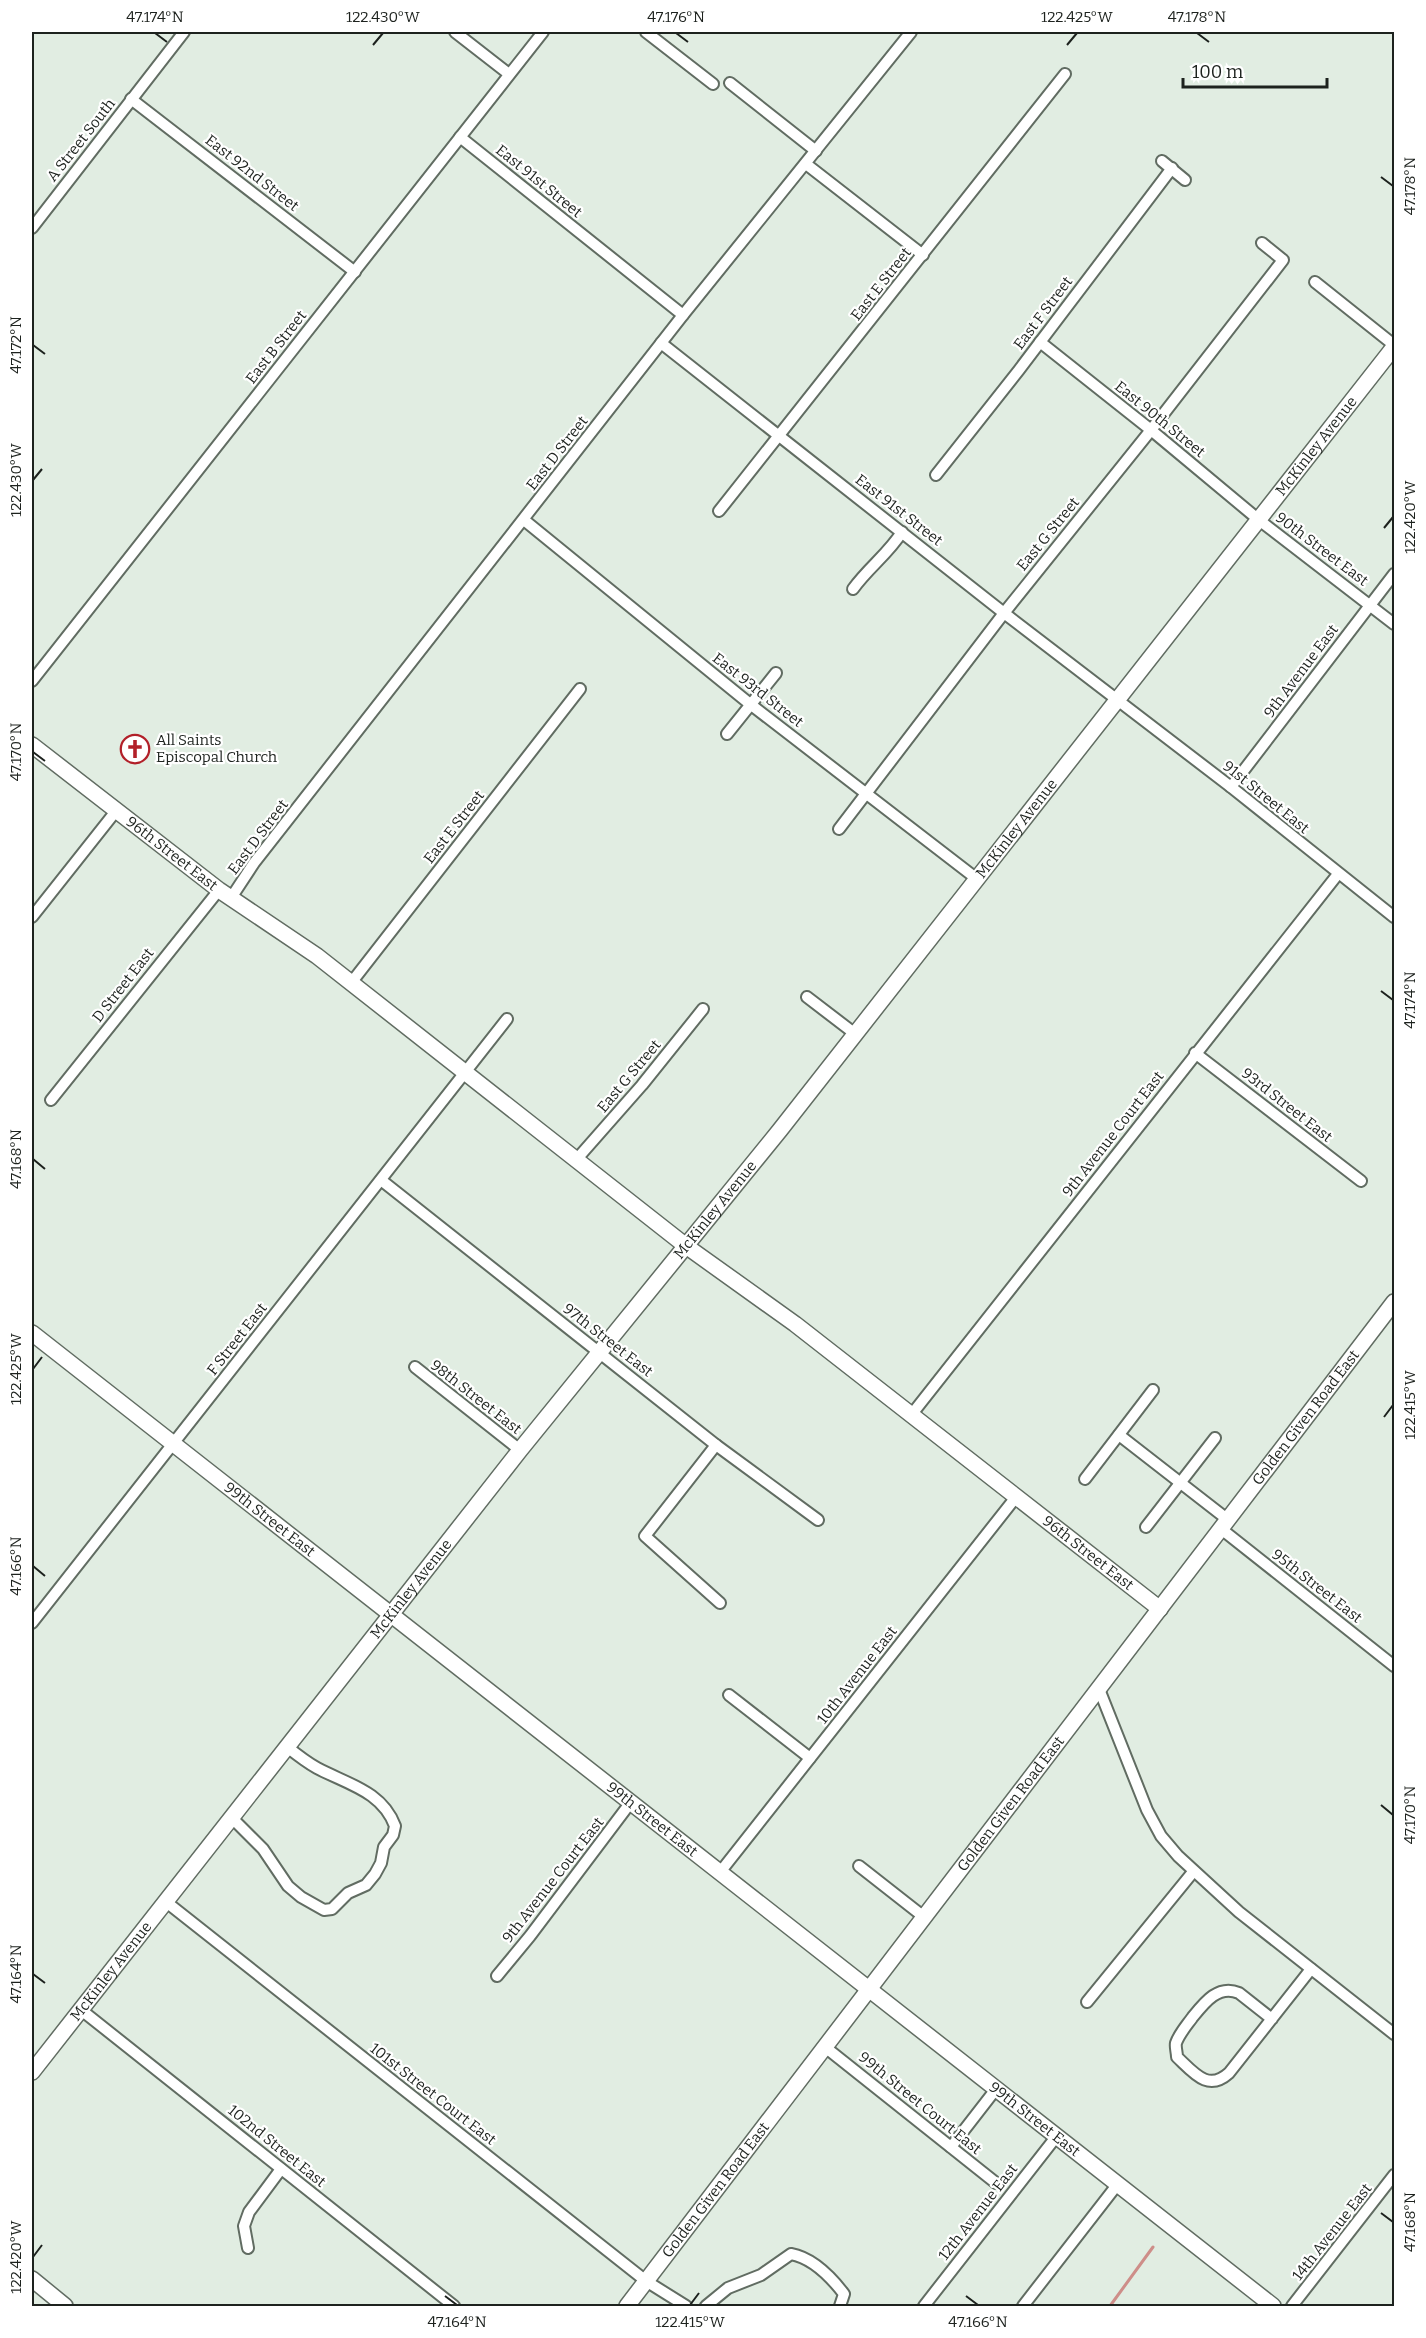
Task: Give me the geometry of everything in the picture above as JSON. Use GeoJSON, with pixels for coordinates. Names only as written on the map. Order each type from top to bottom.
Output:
{"type":"FeatureCollection","features":[{"type":"Feature","properties":{"kind":"street","name":"A Street South"},"geometry":{"type":"LineString","coordinates":[[32,228],[184,32]]}},
{"type":"Feature","properties":{"kind":"street"},"geometry":{"type":"LineString","coordinates":[[455,32],[509,74]]}},
{"type":"Feature","properties":{"kind":"street","name":"East B Street"},"geometry":{"type":"LineString","coordinates":[[32,681],[543,32]]}},
{"type":"Feature","properties":{"kind":"street"},"geometry":{"type":"LineString","coordinates":[[646,32],[712,84]]}},
{"type":"Feature","properties":{"kind":"street","name":"East D Street"},"geometry":{"type":"LineString","coordinates":[[225,894],[254,863],[683,315],[911,32]]}},
{"type":"Feature","properties":{"kind":"street","name":"East E Street"},"geometry":{"type":"LineString","coordinates":[[719,511],[1065,74]]}},
{"type":"Feature","properties":{"kind":"street"},"geometry":{"type":"LineString","coordinates":[[730,83],[816,151]]}},
{"type":"Feature","properties":{"kind":"street","name":"East 92nd Street"},"geometry":{"type":"LineString","coordinates":[[131,99],[355,272]]}},
{"type":"Feature","properties":{"kind":"street","name":"East 91st Street"},"geometry":{"type":"LineString","coordinates":[[460,137],[683,315]]}},
{"type":"Feature","properties":{"kind":"street"},"geometry":{"type":"LineString","coordinates":[[1162,161],[1185,180]]}},
{"type":"Feature","properties":{"kind":"street"},"geometry":{"type":"LineString","coordinates":[[806,164],[922,255]]}},
{"type":"Feature","properties":{"kind":"street","name":"East F Street"},"geometry":{"type":"LineString","coordinates":[[936,475],[1172,168]]}},
{"type":"Feature","properties":{"kind":"street","name":"East G Street"},"geometry":{"type":"LineString","coordinates":[[839,829],[864,793],[1004,613],[1151,430],[1283,260],[1262,243]]}},
{"type":"Feature","properties":{"kind":"street"},"geometry":{"type":"LineString","coordinates":[[1315,282],[1395,346]]}},
{"type":"Feature","properties":{"kind":"street","name":"East 90th Street"},"geometry":{"type":"LineString","coordinates":[[1040,342],[1259,520]]}},
{"type":"Feature","properties":{"kind":"street","name":"East 91st Street"},"geometry":{"type":"LineString","coordinates":[[661,343],[1118,700]]}},
{"type":"Feature","properties":{"kind":"street","name":"McKinley Avenue"},"geometry":{"type":"LineString","coordinates":[[32,2072],[390,1614],[977,879],[1395,346]]}},
{"type":"Feature","properties":{"kind":"street","name":"East 93rd Street"},"geometry":{"type":"LineString","coordinates":[[524,520],[750,704],[977,879]]}},
{"type":"Feature","properties":{"kind":"street","name":"90th Street East"},"geometry":{"type":"LineString","coordinates":[[1259,520],[1395,624]]}},
{"type":"Feature","properties":{"kind":"street"},"geometry":{"type":"LineString","coordinates":[[853,589],[881,560],[902,532]]}},
{"type":"Feature","properties":{"kind":"street","name":"9th Avenue East"},"geometry":{"type":"LineString","coordinates":[[1231,787],[1395,574]]}},
{"type":"Feature","properties":{"kind":"street"},"geometry":{"type":"LineString","coordinates":[[727,734],[776,673]]}},
{"type":"Feature","properties":{"kind":"street","name":"East E Street"},"geometry":{"type":"LineString","coordinates":[[351,983],[580,689]]}},
{"type":"Feature","properties":{"kind":"street","name":"91st Street East"},"geometry":{"type":"LineString","coordinates":[[1118,700],[1395,917]]}},
{"type":"Feature","properties":{"kind":"street","name":"96th Street East"},"geometry":{"type":"LineString","coordinates":[[32,745],[225,894],[317,956],[686,1246],[795,1324],[1160,1609]]}},
{"type":"Feature","properties":{"kind":"street"},"geometry":{"type":"LineString","coordinates":[[32,917],[116,811]]}},
{"type":"Feature","properties":{"kind":"street","name":"9th Avenue Court East"},"geometry":{"type":"LineString","coordinates":[[912,1414],[1338,874]]}},
{"type":"Feature","properties":{"kind":"street","name":"D Street East"},"geometry":{"type":"LineString","coordinates":[[51,1100],[225,894]]}},
{"type":"Feature","properties":{"kind":"street"},"geometry":{"type":"LineString","coordinates":[[807,997],[854,1033]]}},
{"type":"Feature","properties":{"kind":"street","name":"East G Street"},"geometry":{"type":"LineString","coordinates":[[576,1160],[642,1085],[703,1009]]}},
{"type":"Feature","properties":{"kind":"street"},"geometry":{"type":"LineString","coordinates":[[465,1072],[507,1019]]}},
{"type":"Feature","properties":{"kind":"street","name":"93rd Street East"},"geometry":{"type":"LineString","coordinates":[[1195,1053],[1361,1181]]}},
{"type":"Feature","properties":{"kind":"street","name":"F Street East"},"geometry":{"type":"LineString","coordinates":[[32,1623],[465,1072]]}},
{"type":"Feature","properties":{"kind":"street","name":"97th Street East"},"geometry":{"type":"LineString","coordinates":[[381,1180],[716,1445],[818,1520]]}},
{"type":"Feature","properties":{"kind":"street","name":"Golden Given Road East"},"geometry":{"type":"LineString","coordinates":[[627,2307],[1395,1302]]}},
{"type":"Feature","properties":{"kind":"street","name":"99th Street East"},"geometry":{"type":"LineString","coordinates":[[32,1333],[721,1871],[1273,2307]]}},
{"type":"Feature","properties":{"kind":"street","name":"98th Street East"},"geometry":{"type":"LineString","coordinates":[[414,1367],[520,1450]]}},
{"type":"Feature","properties":{"kind":"street"},"geometry":{"type":"LineString","coordinates":[[1085,1479],[1153,1390]]}},
{"type":"Feature","properties":{"kind":"street","name":"95th Street East"},"geometry":{"type":"LineString","coordinates":[[1119,1435],[1180,1483],[1224,1524],[1395,1666]]}},
{"type":"Feature","properties":{"kind":"street"},"geometry":{"type":"LineString","coordinates":[[1146,1527],[1215,1438]]}},
{"type":"Feature","properties":{"kind":"street"},"geometry":{"type":"LineString","coordinates":[[716,1445],[645,1536],[720,1602]]}},
{"type":"Feature","properties":{"kind":"street","name":"10th Avenue East"},"geometry":{"type":"LineString","coordinates":[[721,1871],[1016,1497]]}},
{"type":"Feature","properties":{"kind":"street"},"geometry":{"type":"LineString","coordinates":[[1099,1689],[1147,1810],[1161,1836],[1193,1872],[1239,1912],[1395,2034]]}},
{"type":"Feature","properties":{"kind":"street"},"geometry":{"type":"LineString","coordinates":[[729,1695],[810,1758]]}},
{"type":"Feature","properties":{"kind":"street"},"geometry":{"type":"LineString","coordinates":[[231,1817],[263,1849],[288,1886],[301,1897],[324,1910],[332,1909],[348,1893],[366,1885],[375,1874],[381,1863],[382,1852],[395,1826],[387,1809],[362,1788],[314,1767],[286,1746]]}},
{"type":"Feature","properties":{"kind":"street","name":"9th Avenue Court East"},"geometry":{"type":"LineString","coordinates":[[497,1976],[631,1802]]}},
{"type":"Feature","properties":{"kind":"street"},"geometry":{"type":"LineString","coordinates":[[859,1866],[924,1917]]}},
{"type":"Feature","properties":{"kind":"street"},"geometry":{"type":"LineString","coordinates":[[1087,2002],[1193,1872]]}},
{"type":"Feature","properties":{"kind":"street","name":"101st Street Court East"},"geometry":{"type":"LineString","coordinates":[[165,1901],[646,2281],[686,2307]]}},
{"type":"Feature","properties":{"kind":"street"},"geometry":{"type":"LineString","coordinates":[[1272,2019],[1248,1998],[1229,1990],[1218,1992],[1209,1998],[1184,2029],[1176,2047],[1177,2057],[1204,2079],[1220,2081],[1229,2073],[1272,2019],[1311,1969]]}},
{"type":"Feature","properties":{"kind":"street","name":"102nd Street East"},"geometry":{"type":"LineString","coordinates":[[80,2009],[454,2307]]}},
{"type":"Feature","properties":{"kind":"street","name":"99th Street Court East"},"geometry":{"type":"LineString","coordinates":[[825,2047],[996,2183]]}},
{"type":"Feature","properties":{"kind":"street"},"geometry":{"type":"LineString","coordinates":[[951,2146],[996,2089]]}},
{"type":"Feature","properties":{"kind":"street","name":"12th Avenue East"},"geometry":{"type":"LineString","coordinates":[[924,2307],[1056,2137]]}},
{"type":"Feature","properties":{"kind":"street"},"geometry":{"type":"LineString","coordinates":[[248,2248],[244,2226],[249,2212],[280,2169]]}},
{"type":"Feature","properties":{"kind":"street","name":"14th Avenue East"},"geometry":{"type":"LineString","coordinates":[[1292,2307],[1395,2175]]}},
{"type":"Feature","properties":{"kind":"street"},"geometry":{"type":"LineString","coordinates":[[1023,2307],[1118,2185]]}},
{"type":"Feature","properties":{"kind":"street"},"geometry":{"type":"LineString","coordinates":[[706,2307],[728,2288],[761,2275],[791,2254],[806,2258],[836,2284],[844,2294],[840,2307]]}},
{"type":"Feature","properties":{"kind":"street"},"geometry":{"type":"LineString","coordinates":[[32,2279],[65,2307]]}},
{"type":"Feature","properties":{"kind":"waterway"},"geometry":{"type":"LineString","coordinates":[[1110,2306],[1153,2247]]}},
{"type":"Feature","properties":{"kind":"place","name":"All Saints Episcopal Church"},"geometry":{"type":"Point","coordinates":[135,749]}}]}
